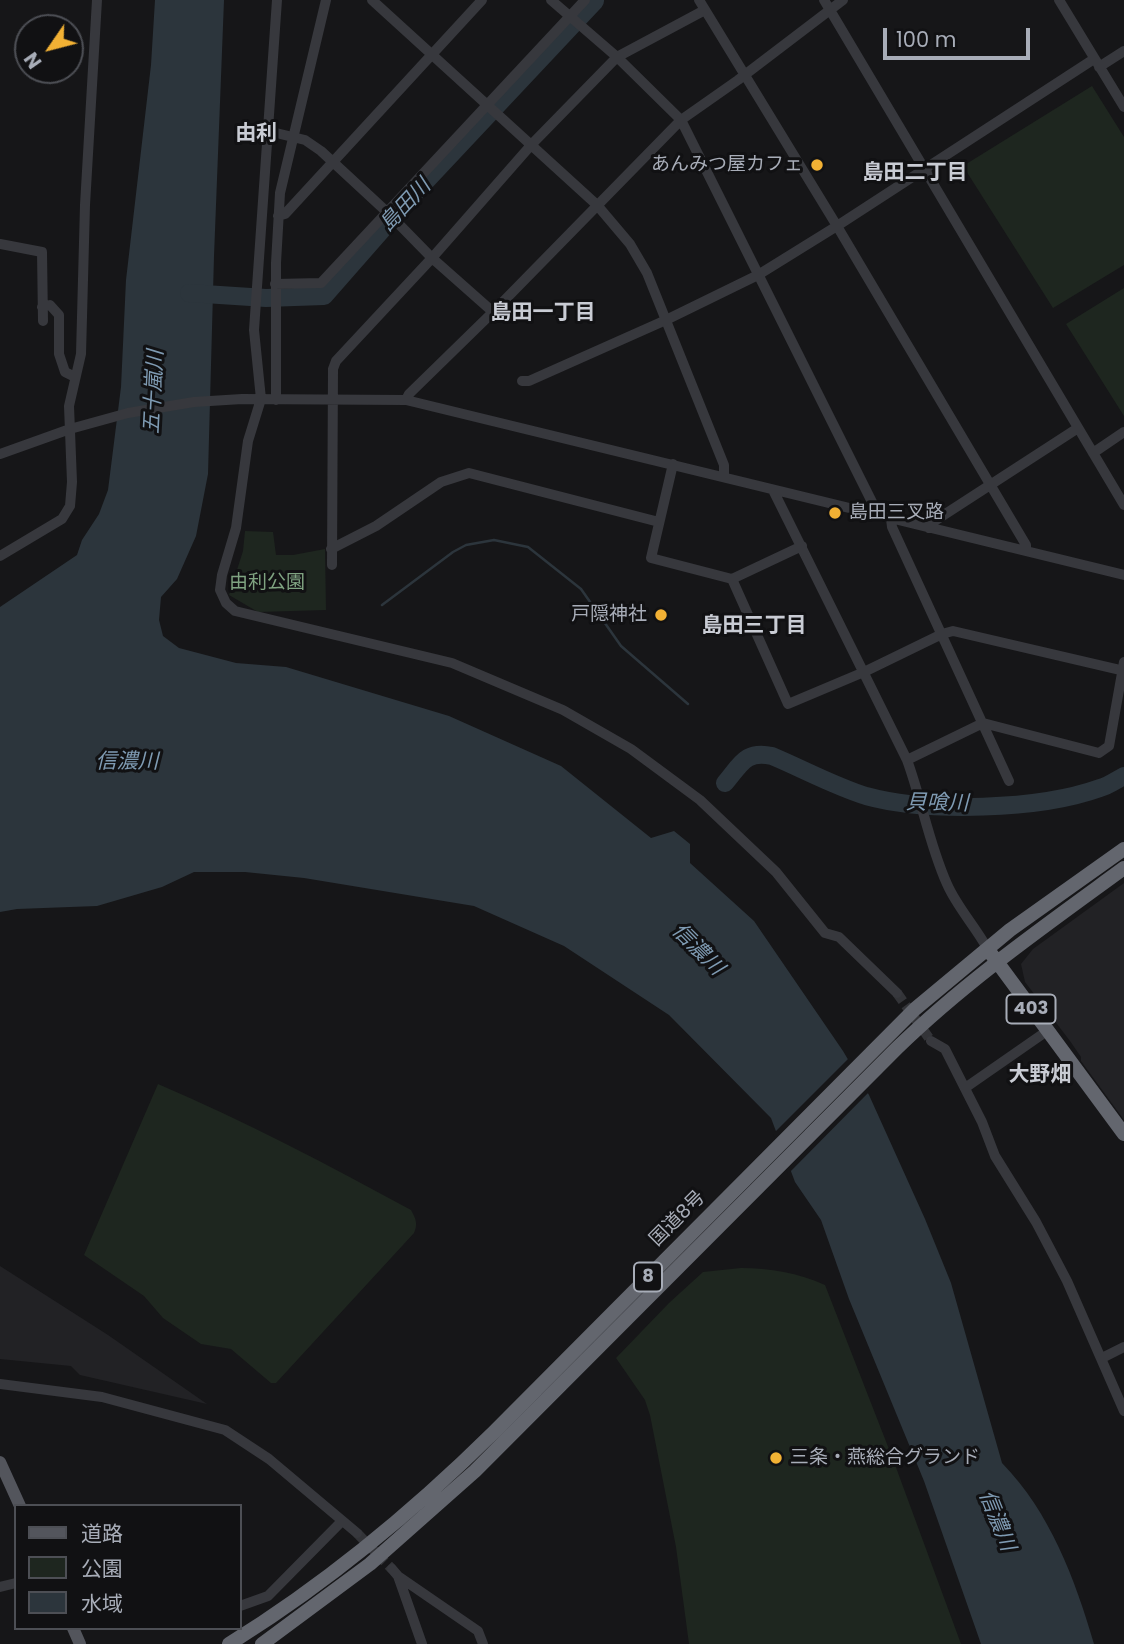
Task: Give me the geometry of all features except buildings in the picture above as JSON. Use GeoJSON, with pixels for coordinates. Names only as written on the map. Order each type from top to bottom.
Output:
{"type":"FeatureCollection","features":[{"type":"Feature","properties":{"kind":"highway","name":"国道8号"},"geometry":{"type":"LineString","coordinates":[[229,1644],[241,1632],[294,1602],[404,1516],[494,1432],[888,1035],[987,948],[1124,849]]}},
{"type":"Feature","properties":{"kind":"highway","name":"国道8号"},"geometry":{"type":"LineString","coordinates":[[262,1644],[370,1564],[503,1444],[940,1008],[1124,868]]}},
{"type":"Feature","properties":{"kind":"highway","name":"403"},"geometry":{"type":"LineString","coordinates":[[987,948],[1124,1134]]}},
{"type":"Feature","properties":{"kind":"main road"},"geometry":{"type":"LineString","coordinates":[[0,1462],[19,1504]]}},
{"type":"Feature","properties":{"kind":"street"},"geometry":{"type":"LineString","coordinates":[[0,556],[62,519],[70,506],[72,482],[69,406],[81,354],[85,205],[97,0]]}},
{"type":"Feature","properties":{"kind":"street"},"geometry":{"type":"LineString","coordinates":[[277,0],[254,330],[261,400],[248,441],[236,528],[222,575],[220,590],[226,603],[235,611],[452,663],[563,710],[631,749],[700,800],[776,872],[825,933],[839,937],[897,993]]}},
{"type":"Feature","properties":{"kind":"street"},"geometry":{"type":"LineString","coordinates":[[276,400],[275,284],[278,216],[293,136],[326,0]]}},
{"type":"Feature","properties":{"kind":"street"},"geometry":{"type":"LineString","coordinates":[[372,0],[597,205],[631,244],[647,273],[666,320],[724,466],[724,477]]}},
{"type":"Feature","properties":{"kind":"street"},"geometry":{"type":"LineString","coordinates":[[278,216],[285,214],[482,0]]}},
{"type":"Feature","properties":{"kind":"street"},"geometry":{"type":"LineString","coordinates":[[551,0],[617,57],[681,120],[874,506],[874,514]]}},
{"type":"Feature","properties":{"kind":"street"},"geometry":{"type":"LineString","coordinates":[[275,284],[321,283],[585,0]]}},
{"type":"Feature","properties":{"kind":"street"},"geometry":{"type":"LineString","coordinates":[[699,0],[703,11],[837,226],[991,485],[1026,545],[1026,551]]}},
{"type":"Feature","properties":{"kind":"street"},"geometry":{"type":"LineString","coordinates":[[824,0],[1124,505]]}},
{"type":"Feature","properties":{"kind":"street"},"geometry":{"type":"LineString","coordinates":[[406,400],[681,120],[843,0]]}},
{"type":"Feature","properties":{"kind":"street"},"geometry":{"type":"LineString","coordinates":[[1059,0],[1124,107]]}},
{"type":"Feature","properties":{"kind":"street"},"geometry":{"type":"LineString","coordinates":[[332,565],[333,369],[336,360],[432,258],[532,144],[617,57],[703,11]]}},
{"type":"Feature","properties":{"kind":"street"},"geometry":{"type":"LineString","coordinates":[[522,381],[529,381],[666,320],[758,275],[923,168],[1096,63],[1124,51]]}},
{"type":"Feature","properties":{"kind":"street"},"geometry":{"type":"LineString","coordinates":[[268,131],[305,140],[333,161],[432,258],[493,312]]}},
{"type":"Feature","properties":{"kind":"street"},"geometry":{"type":"LineString","coordinates":[[0,244],[42,252],[43,321]]}},
{"type":"Feature","properties":{"kind":"street"},"geometry":{"type":"LineString","coordinates":[[42,307],[50,304],[59,315],[59,354],[65,372],[75,377]]}},
{"type":"Feature","properties":{"kind":"street"},"geometry":{"type":"LineString","coordinates":[[0,454],[70,429],[162,407],[242,400],[406,400],[1124,576]]}},
{"type":"Feature","properties":{"kind":"street"},"geometry":{"type":"LineString","coordinates":[[929,528],[933,522],[1078,428]]}},
{"type":"Feature","properties":{"kind":"street"},"geometry":{"type":"LineString","coordinates":[[1093,453],[1124,432]]}},
{"type":"Feature","properties":{"kind":"street"},"geometry":{"type":"LineString","coordinates":[[673,464],[651,558],[732,579],[802,546]]}},
{"type":"Feature","properties":{"kind":"street"},"geometry":{"type":"LineString","coordinates":[[331,548],[376,526],[441,482],[469,473],[659,522]]}},
{"type":"Feature","properties":{"kind":"street"},"geometry":{"type":"LineString","coordinates":[[773,490],[907,760],[917,787],[933,850],[948,887],[987,948]]}},
{"type":"Feature","properties":{"kind":"street"},"geometry":{"type":"LineString","coordinates":[[891,519],[892,527],[1009,781]]}},
{"type":"Feature","properties":{"kind":"street"},"geometry":{"type":"LineString","coordinates":[[732,579],[789,704],[864,672],[942,634],[953,632],[1123,668],[1109,746],[1099,753],[983,723],[907,760]]}},
{"type":"Feature","properties":{"kind":"street"},"geometry":{"type":"LineString","coordinates":[[965,1088],[1047,1031]]}},
{"type":"Feature","properties":{"kind":"street"},"geometry":{"type":"LineString","coordinates":[[931,1041],[945,1049],[995,1156],[1036,1222],[1067,1281],[1124,1411]]}},
{"type":"Feature","properties":{"kind":"street"},"geometry":{"type":"LineString","coordinates":[[1101,1357],[1124,1347]]}},
{"type":"Feature","properties":{"kind":"street"},"geometry":{"type":"LineString","coordinates":[[0,1384],[102,1397],[225,1430],[269,1459],[357,1533]]}},
{"type":"Feature","properties":{"kind":"street"},"geometry":{"type":"LineString","coordinates":[[242,1605],[268,1597],[342,1521]]}},
{"type":"Feature","properties":{"kind":"street"},"geometry":{"type":"LineString","coordinates":[[422,1644],[395,1573],[478,1631],[483,1644]]}},
{"type":"Feature","properties":{"kind":"shaded area"},"geometry":{"type":"Polygon","coordinates":[[[1124,883],[1124,1120],[1081,1061],[1070,1041],[1025,982],[1021,964],[1033,949],[1124,883]]]}},
{"type":"Feature","properties":{"kind":"shaded area"},"geometry":{"type":"Polygon","coordinates":[[[0,1266],[108,1335],[207,1404],[80,1375],[71,1366],[0,1359],[0,1266]]]}},
{"type":"Feature","properties":{"kind":"green space"},"geometry":{"type":"Polygon","coordinates":[[[1092,86],[1124,137],[1124,265],[1053,308],[963,166],[1092,86]]]}},
{"type":"Feature","properties":{"kind":"green space"},"geometry":{"type":"Polygon","coordinates":[[[1124,288],[1124,416],[1066,324],[1124,288]]]}},
{"type":"Feature","properties":{"kind":"green space","name":"由利公園"},"geometry":{"type":"Polygon","coordinates":[[[245,531],[273,532],[276,555],[325,549],[326,610],[258,612],[229,595],[243,551],[245,531]]]}},
{"type":"Feature","properties":{"kind":"green space"},"geometry":{"type":"Polygon","coordinates":[[[158,1084],[317,1160],[411,1210],[414,1216],[414,1233],[276,1383],[271,1383],[231,1349],[201,1344],[163,1318],[144,1296],[84,1255],[158,1084]]]}},
{"type":"Feature","properties":{"kind":"green space","name":"三条・燕総合グランド"},"geometry":{"type":"Polygon","coordinates":[[[741,1268],[784,1272],[825,1285],[961,1644],[689,1644],[676,1547],[650,1415],[645,1400],[616,1358],[703,1272],[741,1268]]]}},
{"type":"Feature","properties":{"kind":"water","name":"信濃川"},"geometry":{"type":"Polygon","coordinates":[[[155,0],[224,0],[208,474],[196,536],[177,579],[161,597],[159,620],[163,636],[179,648],[236,663],[286,667],[449,716],[561,766],[651,838],[674,831],[690,844],[690,863],[754,921],[843,1051],[869,1095],[951,1283],[1002,1463],[1034,1503],[1059,1548],[1094,1644],[981,1644],[924,1481],[849,1299],[821,1220],[795,1182],[771,1118],[669,1015],[564,946],[474,906],[304,878],[245,872],[194,872],[162,887],[97,906],[0,912],[0,607],[77,555],[82,540],[99,514],[108,490],[121,387],[126,280],[151,65],[155,0]]]}},
{"type":"Feature","properties":{"kind":"pier"},"geometry":{"type":"Polygon","coordinates":[[[850,1057],[870,1091],[788,1174],[773,1134],[850,1057]]]}},
{"type":"Feature","properties":{"kind":"waterway","name":"島田川"},"geometry":{"type":"LineString","coordinates":[[189,293],[266,298],[324,296],[409,199],[595,1]]}},
{"type":"Feature","properties":{"kind":"waterway"},"geometry":{"type":"LineString","coordinates":[[382,605],[466,545],[494,540],[528,547],[581,589],[621,646],[688,704]]}},
{"type":"Feature","properties":{"kind":"waterway","name":"貝喰川"},"geometry":{"type":"LineString","coordinates":[[725,783],[745,760],[763,755],[772,756],[866,796],[920,805],[983,807],[1016,805],[1075,795],[1103,787],[1124,776]]}},
{"type":"Feature","properties":{"kind":"tunnel"},"geometry":{"type":"LineString","coordinates":[[897,993],[931,1041]]}},
{"type":"Feature","properties":{"kind":"tunnel"},"geometry":{"type":"LineString","coordinates":[[357,1533],[392,1569]]}},
{"type":"Feature","properties":{"kind":"place","name":"あんみつ屋カフェ"},"geometry":{"type":"Point","coordinates":[817,165]}},
{"type":"Feature","properties":{"kind":"place","name":"島田三叉路"},"geometry":{"type":"Point","coordinates":[835,513]}},
{"type":"Feature","properties":{"kind":"place","name":"戸隠神社"},"geometry":{"type":"Point","coordinates":[661,615]}},
{"type":"Feature","properties":{"kind":"place","name":"三条・燕総合グランド"},"geometry":{"type":"Point","coordinates":[776,1458]}},
{"type":"Feature","properties":{"kind":"district","name":"由利"},"geometry":{"type":"Point","coordinates":[256,135]}},
{"type":"Feature","properties":{"kind":"district","name":"島田二丁目"},"geometry":{"type":"Point","coordinates":[915,174]}},
{"type":"Feature","properties":{"kind":"district","name":"島田一丁目"},"geometry":{"type":"Point","coordinates":[543,314]}},
{"type":"Feature","properties":{"kind":"district","name":"島田三丁目"},"geometry":{"type":"Point","coordinates":[754,627]}},
{"type":"Feature","properties":{"kind":"district","name":"大野畑"},"geometry":{"type":"Point","coordinates":[1040,1076]}},
{"type":"Feature","properties":{"kind":"water label","name":"五十嵐川"},"geometry":{"type":"Point","coordinates":[155,392]}}]}
